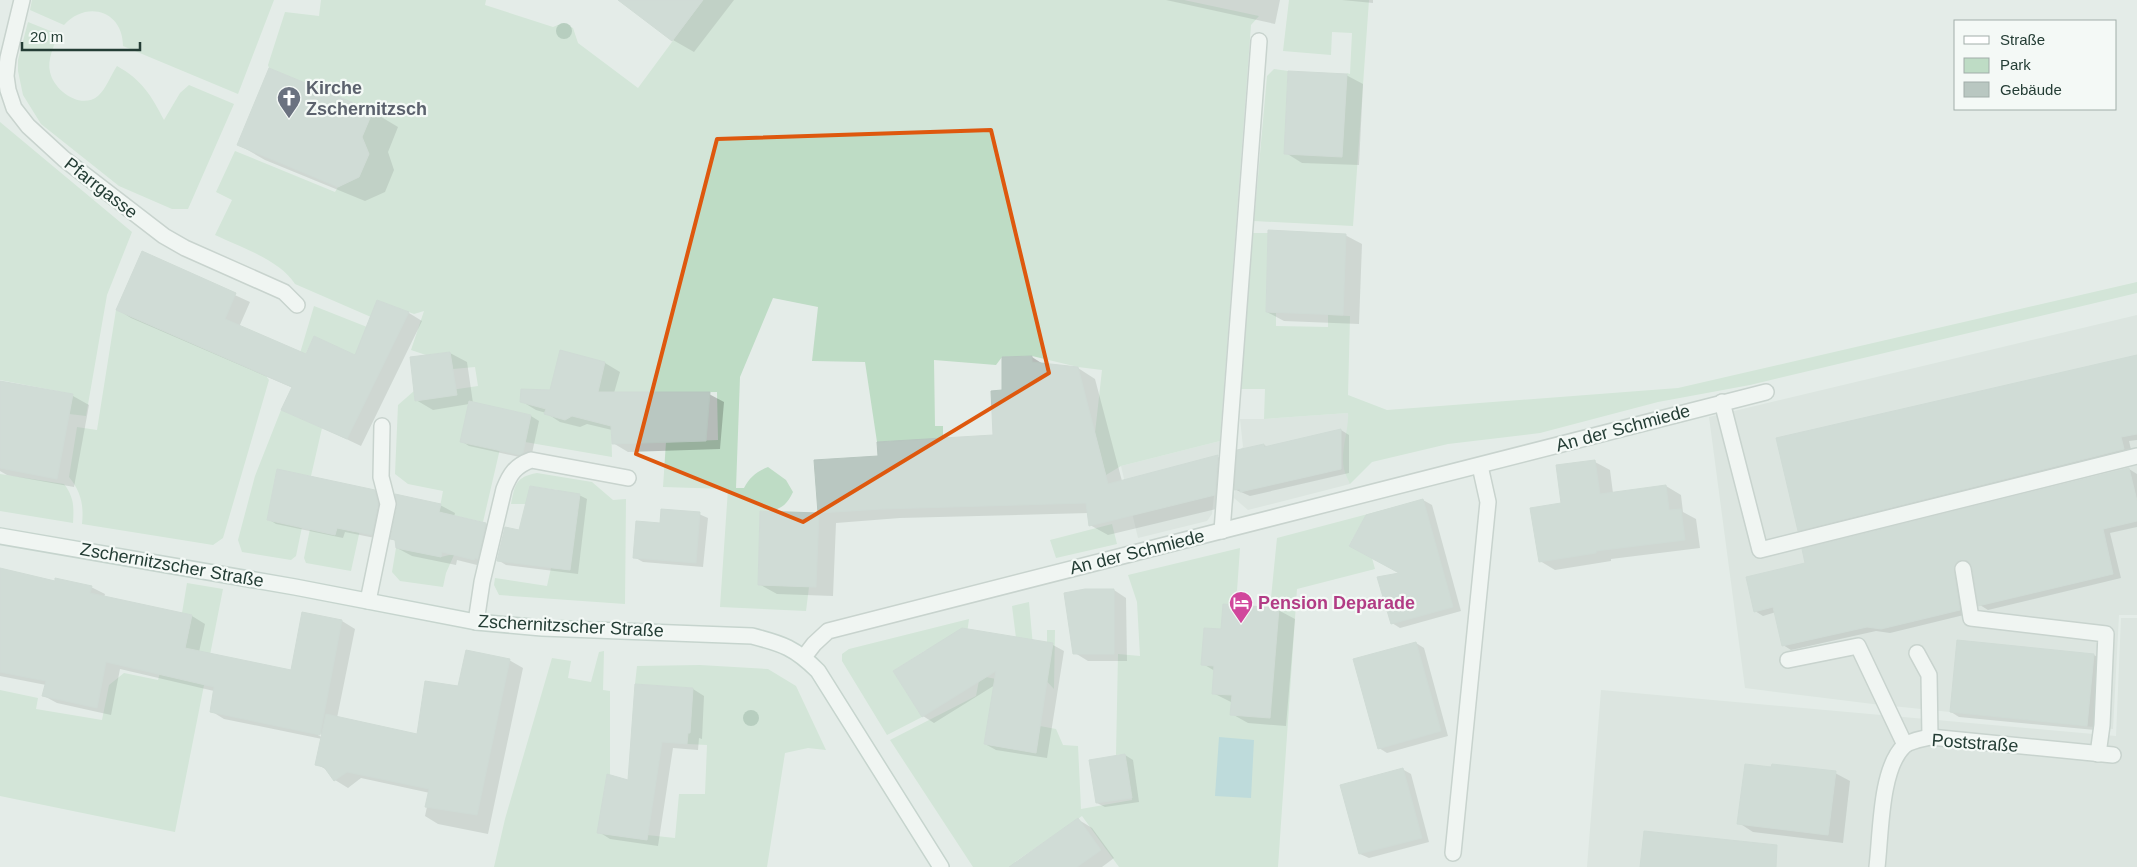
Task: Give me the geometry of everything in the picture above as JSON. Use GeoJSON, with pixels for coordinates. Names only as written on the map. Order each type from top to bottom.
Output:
{"type":"FeatureCollection","features":[{"type":"Feature","properties":{"kind":"street","name":"Pfarrgasse"},"geometry":{"type":"LineString","coordinates":[[22,0],[8,58],[6,76],[14,108],[28,126],[64,159],[148,225],[185,248],[284,292],[297,305]]}},
{"type":"Feature","properties":{"kind":"street"},"geometry":{"type":"LineString","coordinates":[[1222,531],[1259,41]]}},
{"type":"Feature","properties":{"kind":"street","name":"An der Schmiede"},"geometry":{"type":"LineString","coordinates":[[804,657],[828,631],[1766,392]]}},
{"type":"Feature","properties":{"kind":"street"},"geometry":{"type":"LineString","coordinates":[[1722,402],[1760,550],[2137,456]]}},
{"type":"Feature","properties":{"kind":"street"},"geometry":{"type":"LineString","coordinates":[[368,601],[388,504],[381,476],[382,426]]}},
{"type":"Feature","properties":{"kind":"street"},"geometry":{"type":"LineString","coordinates":[[476,622],[482,582],[504,489],[509,476],[518,465],[531,460],[628,478]]}},
{"type":"Feature","properties":{"kind":"street"},"geometry":{"type":"LineString","coordinates":[[1453,854],[1488,502],[1480,466]]}},
{"type":"Feature","properties":{"kind":"street","name":"Zschernitzscher Straße"},"geometry":{"type":"LineString","coordinates":[[0,536],[476,622],[542,628],[752,636],[786,645],[804,657],[818,671],[941,867]]}},
{"type":"Feature","properties":{"kind":"street"},"geometry":{"type":"LineString","coordinates":[[1963,569],[1971,618],[2106,634],[2102,725],[2098,754]]}},
{"type":"Feature","properties":{"kind":"street"},"geometry":{"type":"LineString","coordinates":[[1788,660],[1858,646],[1905,745],[1893,761],[1886,781],[1877,867]]}},
{"type":"Feature","properties":{"kind":"street"},"geometry":{"type":"LineString","coordinates":[[1917,653],[1929,675],[1930,737]]}},
{"type":"Feature","properties":{"kind":"street","name":"Poststraße"},"geometry":{"type":"LineString","coordinates":[[1905,745],[1930,737],[2113,755]]}},
{"type":"Feature","properties":{"kind":"highlighted area"},"geometry":{"type":"Polygon","coordinates":[[[991,130],[1049,373],[803,522],[636,454],[717,139],[991,130]]]}},
{"type":"Feature","properties":{"kind":"shaded area"},"geometry":{"type":"Polygon","coordinates":[[[2137,315],[2137,615],[2119,615],[2113,729],[1873,704],[1745,688],[1709,417],[2137,315]]]}},
{"type":"Feature","properties":{"kind":"shaded area"},"geometry":{"type":"Polygon","coordinates":[[[1348,413],[1350,484],[1248,510],[1234,498],[1237,452],[1243,447],[1240,419],[1348,413]]]}},
{"type":"Feature","properties":{"kind":"shaded area"},"geometry":{"type":"Polygon","coordinates":[[[1220,441],[1212,514],[1207,521],[1138,538],[1121,466],[1220,441]]]}},
{"type":"Feature","properties":{"kind":"shaded area"},"geometry":{"type":"Polygon","coordinates":[[[2121,618],[2137,618],[2137,867],[1587,867],[1601,690],[2116,736],[2121,618]]]}},
{"type":"Feature","properties":{"kind":"green space"},"geometry":{"type":"Polygon","coordinates":[[[32,0],[274,0],[238,94],[123,46],[117,24],[110,17],[102,13],[92,11],[82,13],[73,17],[64,25],[30,10],[32,0]]]}},
{"type":"Feature","properties":{"kind":"green space"},"geometry":{"type":"Polygon","coordinates":[[[321,0],[486,0],[485,5],[553,27],[563,23],[573,28],[578,43],[638,88],[703,0],[1184,0],[1259,16],[1251,25],[1220,441],[1121,466],[1106,475],[1095,433],[1102,370],[1078,367],[1032,356],[1002,357],[996,365],[934,360],[935,426],[943,426],[943,439],[877,442],[865,362],[812,361],[818,307],[773,298],[740,377],[736,488],[744,488],[754,475],[768,467],[786,480],[793,492],[787,502],[780,508],[760,511],[758,585],[809,587],[806,611],[720,607],[728,489],[663,487],[666,442],[718,440],[717,392],[649,393],[611,419],[612,457],[525,442],[531,415],[509,410],[483,522],[439,512],[443,491],[408,484],[395,474],[398,405],[414,391],[415,401],[452,395],[451,390],[478,386],[475,367],[453,369],[450,352],[426,355],[411,350],[424,311],[414,314],[377,300],[371,317],[295,284],[288,275],[270,261],[215,235],[232,200],[216,192],[235,151],[335,192],[338,187],[359,177],[369,154],[362,137],[373,111],[269,68],[268,65],[285,12],[319,16],[321,0]]]}},
{"type":"Feature","properties":{"kind":"green space"},"geometry":{"type":"Polygon","coordinates":[[[1289,0],[1369,0],[1353,226],[1254,221],[1267,76],[1274,69],[1288,71],[1285,154],[1342,156],[1347,73],[1350,74],[1352,33],[1332,32],[1331,55],[1283,51],[1289,0]]]}},
{"type":"Feature","properties":{"kind":"green space"},"geometry":{"type":"Polygon","coordinates":[[[28,22],[58,34],[50,58],[50,72],[62,92],[76,100],[91,100],[98,96],[117,66],[126,71],[145,89],[164,120],[180,93],[189,85],[234,104],[188,209],[172,209],[119,186],[41,124],[23,95],[18,71],[18,60],[28,22]]]}},
{"type":"Feature","properties":{"kind":"green space"},"geometry":{"type":"Polygon","coordinates":[[[0,122],[132,232],[107,295],[86,416],[69,414],[73,394],[0,380],[0,122]]]}},
{"type":"Feature","properties":{"kind":"green space"},"geometry":{"type":"Polygon","coordinates":[[[1251,233],[1268,233],[1266,312],[1276,313],[1276,326],[1328,327],[1328,315],[1350,316],[1348,395],[1387,410],[1678,388],[2137,282],[2137,293],[1750,385],[1658,402],[1540,433],[1448,444],[1372,462],[1350,484],[1344,471],[1343,462],[1348,413],[1264,419],[1265,389],[1241,389],[1251,233]]]}},
{"type":"Feature","properties":{"kind":"green space"},"geometry":{"type":"Polygon","coordinates":[[[314,306],[367,327],[367,361],[314,336],[290,387],[314,306]]]}},
{"type":"Feature","properties":{"kind":"green space"},"geometry":{"type":"Polygon","coordinates":[[[116,310],[266,376],[269,380],[223,538],[213,545],[82,524],[81,499],[69,477],[77,427],[97,430],[116,310]]]}},
{"type":"Feature","properties":{"kind":"green space"},"geometry":{"type":"Polygon","coordinates":[[[281,410],[322,428],[311,476],[277,470],[267,520],[302,527],[296,556],[291,560],[242,552],[238,540],[255,476],[281,410]]]}},
{"type":"Feature","properties":{"kind":"green space"},"geometry":{"type":"Polygon","coordinates":[[[537,473],[592,482],[613,500],[626,499],[625,604],[499,595],[494,585],[495,578],[547,586],[551,568],[570,570],[577,511],[558,490],[530,486],[527,504],[511,504],[517,483],[524,477],[537,473]]]}},
{"type":"Feature","properties":{"kind":"green space"},"geometry":{"type":"Polygon","coordinates":[[[0,474],[64,484],[73,502],[73,523],[0,511],[0,474]]]}},
{"type":"Feature","properties":{"kind":"green space"},"geometry":{"type":"Polygon","coordinates":[[[346,484],[368,493],[351,571],[306,563],[304,558],[310,529],[335,535],[337,528],[355,532],[362,498],[346,484]]]}},
{"type":"Feature","properties":{"kind":"green space"},"geometry":{"type":"Polygon","coordinates":[[[1402,505],[1407,523],[1384,529],[1364,519],[1349,545],[1372,558],[1375,569],[1297,589],[1278,867],[1119,867],[1082,816],[1015,862],[1018,867],[973,867],[890,740],[976,696],[982,665],[986,677],[996,679],[984,744],[1036,753],[1040,726],[1056,729],[1063,745],[1078,746],[1081,809],[1132,800],[1125,754],[1116,755],[1118,654],[1140,656],[1137,602],[1128,575],[1240,548],[1236,605],[1270,608],[1277,538],[1402,505]]]}},
{"type":"Feature","properties":{"kind":"green space"},"geometry":{"type":"Polygon","coordinates":[[[1112,524],[1117,544],[1056,558],[1050,540],[1112,524]]]}},
{"type":"Feature","properties":{"kind":"green space"},"geometry":{"type":"Polygon","coordinates":[[[396,548],[441,557],[454,555],[446,573],[443,587],[400,581],[392,572],[396,548]]]}},
{"type":"Feature","properties":{"kind":"green space"},"geometry":{"type":"Polygon","coordinates":[[[187,583],[223,589],[175,832],[0,796],[0,690],[38,698],[36,709],[102,720],[109,685],[124,673],[158,680],[162,665],[181,669],[192,615],[182,613],[187,583]]]}},
{"type":"Feature","properties":{"kind":"green space"},"geometry":{"type":"Polygon","coordinates":[[[1029,602],[1033,646],[1047,647],[1047,630],[1055,630],[1054,689],[1038,672],[1016,638],[1012,606],[1029,602]]]}},
{"type":"Feature","properties":{"kind":"green space"},"geometry":{"type":"Polygon","coordinates":[[[969,619],[963,662],[926,650],[893,671],[922,717],[887,735],[842,661],[842,654],[849,649],[969,619]]]}},
{"type":"Feature","properties":{"kind":"green space"},"geometry":{"type":"Polygon","coordinates":[[[604,651],[603,690],[610,691],[610,775],[607,775],[598,833],[646,840],[647,835],[675,838],[679,794],[705,794],[707,745],[687,744],[687,733],[690,733],[693,688],[635,684],[637,666],[700,665],[768,669],[796,686],[826,750],[808,748],[785,753],[767,867],[494,867],[505,819],[552,658],[571,661],[568,678],[591,682],[599,652],[604,651]]]}},
{"type":"Feature","properties":{"kind":"water"},"geometry":{"type":"Polygon","coordinates":[[[1219,737],[1254,740],[1251,798],[1215,796],[1219,737]]]}},
{"type":"Feature","properties":{"kind":"building"},"geometry":{"type":"Polygon","coordinates":[[[618,0],[703,0],[672,41],[618,0]]]}},
{"type":"Feature","properties":{"kind":"building","name":"Kirche Zschernitzsch"},"geometry":{"type":"Polygon","coordinates":[[[269,68],[373,111],[362,137],[369,154],[359,177],[338,187],[237,145],[269,68]]]}},
{"type":"Feature","properties":{"kind":"building"},"geometry":{"type":"Polygon","coordinates":[[[1288,71],[1347,74],[1342,157],[1284,154],[1288,71]]]}},
{"type":"Feature","properties":{"kind":"building"},"geometry":{"type":"Polygon","coordinates":[[[1268,230],[1346,234],[1343,315],[1266,312],[1268,230]]]}},
{"type":"Feature","properties":{"kind":"building"},"geometry":{"type":"Polygon","coordinates":[[[142,251],[236,293],[225,319],[306,354],[314,336],[355,355],[377,300],[409,312],[347,439],[281,410],[292,387],[116,310],[142,251]]]}},
{"type":"Feature","properties":{"kind":"building"},"geometry":{"type":"Polygon","coordinates":[[[560,350],[605,362],[598,392],[710,392],[706,441],[612,444],[611,426],[572,416],[565,420],[544,414],[546,409],[520,402],[521,389],[550,390],[560,350]]]}},
{"type":"Feature","properties":{"kind":"building"},"geometry":{"type":"Polygon","coordinates":[[[450,352],[457,395],[415,401],[410,357],[450,352]]]}},
{"type":"Feature","properties":{"kind":"building"},"geometry":{"type":"Polygon","coordinates":[[[2137,355],[2137,434],[2121,437],[2124,449],[1798,531],[1776,438],[2137,355]]]}},
{"type":"Feature","properties":{"kind":"building"},"geometry":{"type":"Polygon","coordinates":[[[1032,356],[1032,362],[1078,367],[1108,484],[1218,455],[1215,495],[1089,526],[1086,503],[882,509],[819,513],[816,587],[758,585],[760,511],[818,513],[814,460],[878,456],[877,442],[993,435],[991,391],[1002,390],[1002,357],[1032,356]]]}},
{"type":"Feature","properties":{"kind":"building"},"geometry":{"type":"Polygon","coordinates":[[[0,381],[73,394],[57,479],[0,468],[0,381]]]}},
{"type":"Feature","properties":{"kind":"building"},"geometry":{"type":"Polygon","coordinates":[[[469,401],[531,415],[523,453],[520,455],[460,442],[469,401]]]}},
{"type":"Feature","properties":{"kind":"building"},"geometry":{"type":"Polygon","coordinates":[[[1341,429],[1341,469],[1240,492],[1240,489],[1234,490],[1237,450],[1264,444],[1264,447],[1341,429]]]}},
{"type":"Feature","properties":{"kind":"building"},"geometry":{"type":"Polygon","coordinates":[[[1595,460],[1600,494],[1666,485],[1669,510],[1681,509],[1685,540],[1596,551],[1596,553],[1539,562],[1530,508],[1561,503],[1556,465],[1595,460]]]}},
{"type":"Feature","properties":{"kind":"building"},"geometry":{"type":"Polygon","coordinates":[[[2129,468],[2137,501],[2137,521],[2103,529],[2113,574],[1978,606],[1972,567],[1967,560],[1961,560],[1957,562],[1954,570],[1960,610],[1881,629],[1867,627],[1782,646],[1773,607],[1754,612],[1746,577],[1805,563],[1802,549],[2129,468]]]}},
{"type":"Feature","properties":{"kind":"building"},"geometry":{"type":"Polygon","coordinates":[[[277,469],[375,490],[378,504],[372,535],[337,528],[335,535],[267,520],[277,469]]]}},
{"type":"Feature","properties":{"kind":"building"},"geometry":{"type":"Polygon","coordinates":[[[530,486],[580,494],[570,570],[497,561],[505,527],[519,530],[530,486]]]}},
{"type":"Feature","properties":{"kind":"building"},"geometry":{"type":"Polygon","coordinates":[[[395,494],[441,504],[439,512],[486,523],[478,559],[475,558],[474,560],[442,552],[441,557],[396,548],[395,540],[390,539],[397,506],[395,494]]]}},
{"type":"Feature","properties":{"kind":"building"},"geometry":{"type":"Polygon","coordinates":[[[1423,499],[1453,607],[1391,624],[1377,577],[1399,573],[1349,546],[1366,515],[1423,499]]]}},
{"type":"Feature","properties":{"kind":"building"},"geometry":{"type":"Polygon","coordinates":[[[661,509],[700,512],[696,563],[633,558],[636,521],[660,523],[661,509]]]}},
{"type":"Feature","properties":{"kind":"building"},"geometry":{"type":"Polygon","coordinates":[[[0,568],[55,581],[55,578],[92,586],[90,593],[192,615],[185,648],[291,670],[302,612],[342,620],[320,735],[210,712],[214,687],[106,662],[97,708],[42,696],[46,681],[0,672],[0,568]]]}},
{"type":"Feature","properties":{"kind":"building"},"geometry":{"type":"Polygon","coordinates":[[[1085,589],[1114,589],[1114,654],[1073,654],[1064,593],[1085,589]]]}},
{"type":"Feature","properties":{"kind":"building"},"geometry":{"type":"Polygon","coordinates":[[[1223,604],[1279,608],[1270,718],[1230,715],[1232,695],[1212,694],[1214,666],[1201,665],[1204,628],[1221,629],[1223,604]]]}},
{"type":"Feature","properties":{"kind":"building"},"geometry":{"type":"Polygon","coordinates":[[[962,628],[1053,643],[1036,753],[984,744],[996,671],[922,717],[893,671],[962,628]]]}},
{"type":"Feature","properties":{"kind":"building"},"geometry":{"type":"Polygon","coordinates":[[[1957,640],[2094,654],[2087,726],[1950,712],[1957,640]]]}},
{"type":"Feature","properties":{"kind":"building"},"geometry":{"type":"Polygon","coordinates":[[[1416,642],[1441,731],[1378,749],[1353,659],[1416,642]]]}},
{"type":"Feature","properties":{"kind":"building"},"geometry":{"type":"Polygon","coordinates":[[[466,650],[510,659],[477,815],[425,807],[429,789],[347,772],[334,781],[324,767],[315,765],[326,714],[417,734],[425,681],[458,686],[466,650]]]}},
{"type":"Feature","properties":{"kind":"building"},"geometry":{"type":"Polygon","coordinates":[[[635,684],[693,688],[690,733],[688,733],[687,744],[662,742],[647,840],[597,833],[607,774],[628,780],[635,684]]]}},
{"type":"Feature","properties":{"kind":"building"},"geometry":{"type":"Polygon","coordinates":[[[1125,754],[1132,798],[1096,803],[1089,760],[1125,754]]]}},
{"type":"Feature","properties":{"kind":"building"},"geometry":{"type":"Polygon","coordinates":[[[1745,764],[1771,767],[1772,764],[1836,771],[1828,835],[1737,824],[1745,764]]]}},
{"type":"Feature","properties":{"kind":"building"},"geometry":{"type":"Polygon","coordinates":[[[1403,768],[1422,838],[1359,854],[1340,785],[1403,768]]]}},
{"type":"Feature","properties":{"kind":"building"},"geometry":{"type":"Polygon","coordinates":[[[1078,818],[1101,850],[1077,867],[1009,867],[1078,818]]]}},
{"type":"Feature","properties":{"kind":"building"},"geometry":{"type":"Polygon","coordinates":[[[1644,831],[1777,845],[1776,867],[1640,867],[1644,831]]]}},
{"type":"Feature","properties":{"kind":"place","name":"Kirche Zschernitzsch"},"geometry":{"type":"Point","coordinates":[289,119]}},
{"type":"Feature","properties":{"kind":"place","name":"Pension Deparade"},"geometry":{"type":"Point","coordinates":[1241,624]}}]}
